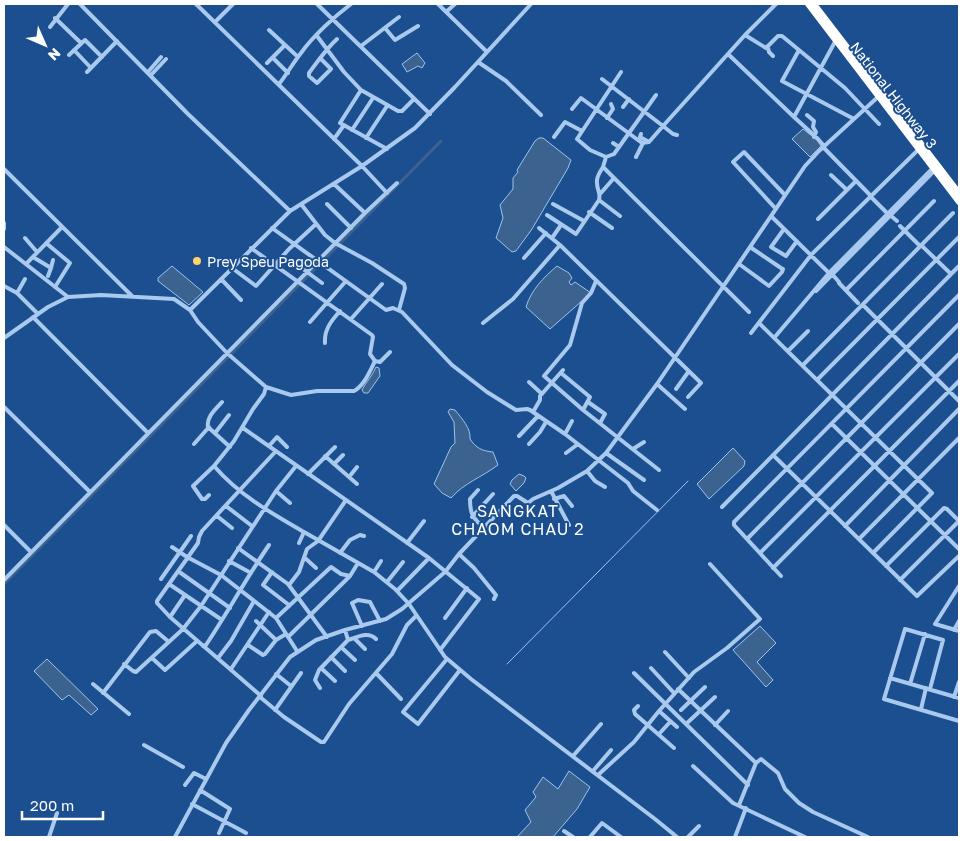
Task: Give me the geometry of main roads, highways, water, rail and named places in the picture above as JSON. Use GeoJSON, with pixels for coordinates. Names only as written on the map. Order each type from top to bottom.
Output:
{"type":"FeatureCollection","features":[{"type":"Feature","properties":{"kind":"highway","name":"National Highway 3"},"geometry":{"type":"LineString","coordinates":[[808,4],[879,96],[959,193]]}},
{"type":"Feature","properties":{"kind":"highway","name":"National Highway 3"},"geometry":{"type":"LineString","coordinates":[[818,5],[959,202]]}},
{"type":"Feature","properties":{"kind":"water"},"geometry":{"type":"Polygon","coordinates":[[[417,53],[425,63],[422,68],[418,66],[407,72],[402,64],[417,53]]]}},
{"type":"Feature","properties":{"kind":"water"},"geometry":{"type":"Polygon","coordinates":[[[803,129],[817,140],[821,146],[810,157],[792,139],[803,129]]]}},
{"type":"Feature","properties":{"kind":"water"},"geometry":{"type":"Polygon","coordinates":[[[543,138],[571,160],[532,229],[516,251],[512,252],[496,238],[503,218],[500,205],[513,189],[513,178],[518,172],[517,170],[535,141],[543,138]]]}},
{"type":"Feature","properties":{"kind":"water"},"geometry":{"type":"Polygon","coordinates":[[[172,266],[203,292],[189,305],[158,281],[158,278],[172,266]]]}},
{"type":"Feature","properties":{"kind":"water"},"geometry":{"type":"Polygon","coordinates":[[[557,266],[569,273],[572,278],[569,282],[571,285],[575,282],[591,293],[550,329],[526,307],[538,284],[557,266]]]}},
{"type":"Feature","properties":{"kind":"water"},"geometry":{"type":"Polygon","coordinates":[[[376,367],[379,368],[380,376],[368,393],[364,393],[362,390],[376,367]]]}},
{"type":"Feature","properties":{"kind":"water"},"geometry":{"type":"Polygon","coordinates":[[[450,409],[455,410],[468,427],[470,439],[477,447],[493,452],[498,465],[467,484],[451,498],[442,493],[434,484],[451,447],[455,443],[454,422],[448,412],[450,409]]]}},
{"type":"Feature","properties":{"kind":"water"},"geometry":{"type":"Polygon","coordinates":[[[733,448],[745,461],[744,466],[709,499],[697,484],[733,448]]]}},
{"type":"Feature","properties":{"kind":"water"},"geometry":{"type":"Polygon","coordinates":[[[519,474],[526,478],[516,491],[510,484],[519,474]]]}},
{"type":"Feature","properties":{"kind":"water"},"geometry":{"type":"Polygon","coordinates":[[[760,626],[776,643],[757,662],[773,680],[766,687],[733,650],[760,626]]]}},
{"type":"Feature","properties":{"kind":"water"},"geometry":{"type":"Polygon","coordinates":[[[47,659],[98,709],[91,715],[69,695],[62,700],[34,671],[47,659]]]}},
{"type":"Feature","properties":{"kind":"water"},"geometry":{"type":"Polygon","coordinates":[[[569,771],[590,787],[577,809],[553,837],[517,837],[531,822],[525,810],[536,797],[533,792],[543,777],[558,789],[569,771]]]}},
{"type":"Feature","properties":{"kind":"waterway"},"geometry":{"type":"LineString","coordinates":[[4,584],[441,141]]}},
{"type":"Feature","properties":{"kind":"waterway"},"geometry":{"type":"LineString","coordinates":[[507,664],[688,481]]}},
{"type":"Feature","properties":{"kind":"place","name":"Prey Speu Pagoda"},"geometry":{"type":"Point","coordinates":[197,261]}},
{"type":"Feature","properties":{"kind":"district","name":"SANGKAT CHAOM CHAU 2"},"geometry":{"type":"Point","coordinates":[518,520]}}]}
